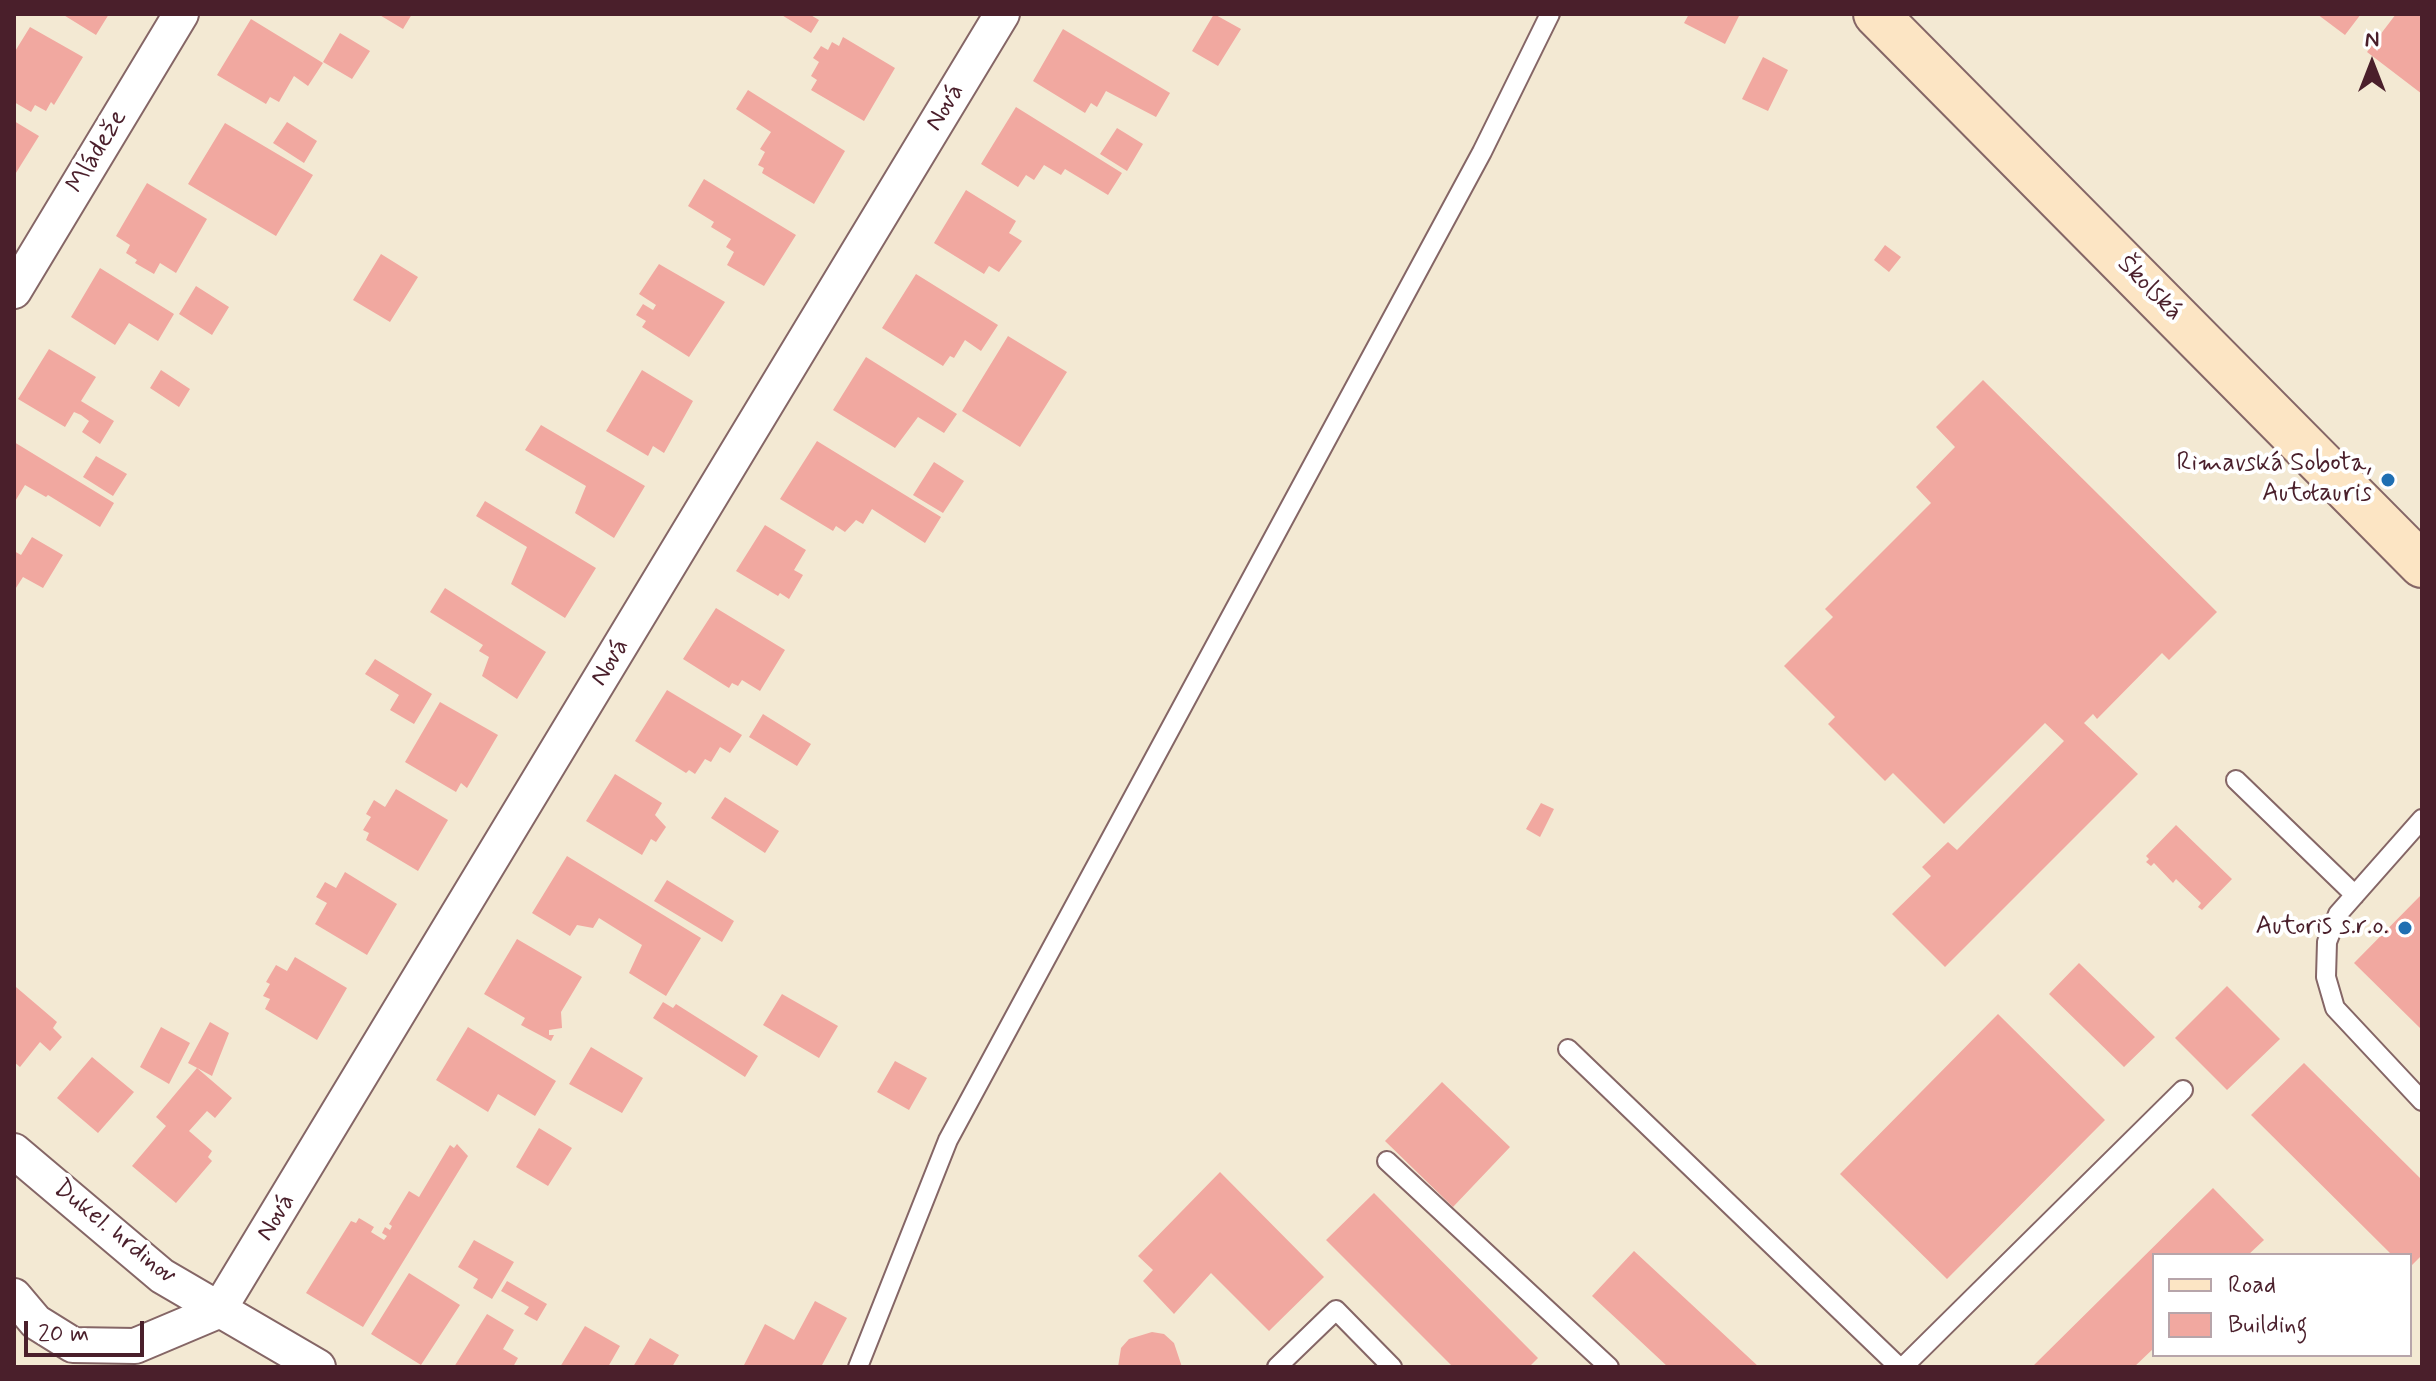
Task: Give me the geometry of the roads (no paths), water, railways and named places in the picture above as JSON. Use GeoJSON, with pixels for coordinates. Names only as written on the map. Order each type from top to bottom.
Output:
{"type":"FeatureCollection","features":[{"type":"Feature","properties":{"kind":"main road","name":"Školská"},"geometry":{"type":"LineString","coordinates":[[1876,14],[2422,565]]}},
{"type":"Feature","properties":{"kind":"street","name":"Mládeže"},"geometry":{"type":"LineString","coordinates":[[14,291],[181,14]]}},
{"type":"Feature","properties":{"kind":"street","name":"Nová"},"geometry":{"type":"LineString","coordinates":[[218,1311],[261,1246],[1002,14]]}},
{"type":"Feature","properties":{"kind":"street","name":"Dukel. hrdinov"},"geometry":{"type":"LineString","coordinates":[[14,1151],[162,1276],[318,1367]]}},
{"type":"Feature","properties":{"kind":"street","name":"Dukel. hrdinov"},"geometry":{"type":"LineString","coordinates":[[14,1296],[36,1322],[73,1345],[135,1346],[218,1311]]}},
{"type":"Feature","properties":{"kind":"lane"},"geometry":{"type":"LineString","coordinates":[[858,1367],[948,1140],[1482,152],[1550,14]]}},
{"type":"Feature","properties":{"kind":"lane"},"geometry":{"type":"LineString","coordinates":[[2236,780],[2355,895]]}},
{"type":"Feature","properties":{"kind":"lane"},"geometry":{"type":"LineString","coordinates":[[2422,819],[2338,914],[2327,942],[2326,977],[2335,1008],[2422,1101]]}},
{"type":"Feature","properties":{"kind":"lane"},"geometry":{"type":"LineString","coordinates":[[1568,1049],[1901,1367],[2183,1090]]}},
{"type":"Feature","properties":{"kind":"lane"},"geometry":{"type":"LineString","coordinates":[[1387,1161],[1609,1367]]}},
{"type":"Feature","properties":{"kind":"lane"},"geometry":{"type":"LineString","coordinates":[[1277,1367],[1336,1310],[1392,1367]]}},
{"type":"Feature","properties":{"kind":"place","name":"Rimavská Sobota, Autotauris"},"geometry":{"type":"Point","coordinates":[2388,480]}},
{"type":"Feature","properties":{"kind":"place","name":"Autoris s.r.o."},"geometry":{"type":"Point","coordinates":[2405,928]}}]}
